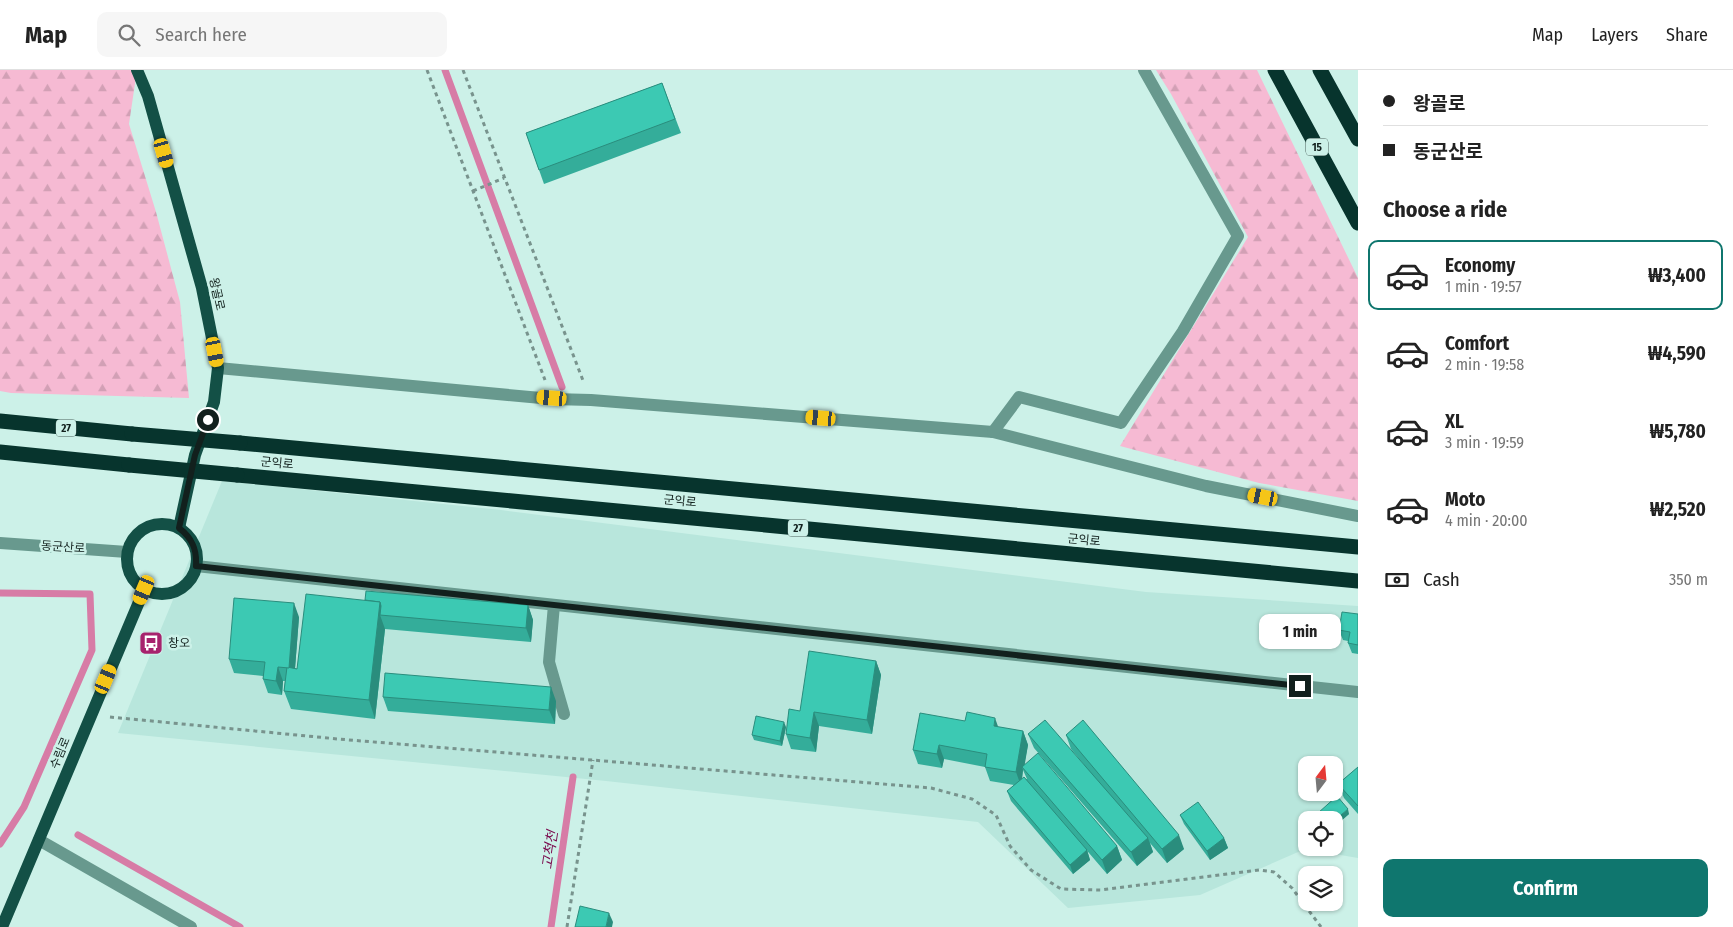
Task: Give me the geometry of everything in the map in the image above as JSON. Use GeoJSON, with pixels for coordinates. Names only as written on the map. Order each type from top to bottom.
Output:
{"type":"FeatureCollection","features":[{"type":"Feature","properties":{"kind":"highway","name":"15"},"geometry":{"type":"LineString","coordinates":[[1275,70],[1358,223]]}},
{"type":"Feature","properties":{"kind":"highway"},"geometry":{"type":"LineString","coordinates":[[1320,70],[1358,139]]}},
{"type":"Feature","properties":{"kind":"highway","name":"군익로"},"geometry":{"type":"LineString","coordinates":[[0,421],[1358,546]]}},
{"type":"Feature","properties":{"kind":"highway","name":"군익로"},"geometry":{"type":"LineString","coordinates":[[0,452],[1358,581]]}},
{"type":"Feature","properties":{"kind":"main road","name":"왕골로"},"geometry":{"type":"LineString","coordinates":[[137,70],[148,96],[202,288],[218,368],[214,402],[195,455],[179,528]]}},
{"type":"Feature","properties":{"kind":"main road"},"geometry":{"type":"LineString","coordinates":[[158,524],[169,524],[179,528],[188,535],[194,544],[197,555],[196,566],[192,576],[186,585],[166,594],[155,594],[144,590],[129,574],[126,563],[127,552],[134,537],[147,527],[158,524]]}},
{"type":"Feature","properties":{"kind":"main road","name":"수림로"},"geometry":{"type":"LineString","coordinates":[[2,927],[144,590]]}},
{"type":"Feature","properties":{"kind":"street"},"geometry":{"type":"LineString","coordinates":[[994,432],[1019,397],[1121,423],[1183,331],[1238,236],[1144,70]]}},
{"type":"Feature","properties":{"kind":"street"},"geometry":{"type":"LineString","coordinates":[[218,368],[552,398],[994,432],[1206,486],[1358,516]]}},
{"type":"Feature","properties":{"kind":"street","name":"동군산로"},"geometry":{"type":"LineString","coordinates":[[0,543],[127,552]]}},
{"type":"Feature","properties":{"kind":"street"},"geometry":{"type":"LineString","coordinates":[[196,566],[1358,692]]}},
{"type":"Feature","properties":{"kind":"street"},"geometry":{"type":"LineString","coordinates":[[554,605],[549,662],[564,714]]}},
{"type":"Feature","properties":{"kind":"street"},"geometry":{"type":"LineString","coordinates":[[39,840],[191,927]]}},
{"type":"Feature","properties":{"kind":"path"},"geometry":{"type":"LineString","coordinates":[[427,70],[552,398]]}},
{"type":"Feature","properties":{"kind":"path"},"geometry":{"type":"LineString","coordinates":[[463,70],[591,400]]}},
{"type":"Feature","properties":{"kind":"path"},"geometry":{"type":"LineString","coordinates":[[473,191],[504,178]]}},
{"type":"Feature","properties":{"kind":"path"},"geometry":{"type":"LineString","coordinates":[[91,715],[338,739],[931,788],[972,798],[996,815],[1010,846],[1031,870],[1061,889],[1101,890],[1259,870],[1274,872],[1292,888],[1321,927]]}},
{"type":"Feature","properties":{"kind":"path"},"geometry":{"type":"LineString","coordinates":[[567,927],[592,760]]}},
{"type":"Feature","properties":{"kind":"shaded area"},"geometry":{"type":"Polygon","coordinates":[[[222,481],[501,510],[1146,592],[1358,606],[1358,858],[1343,855],[1343,811],[1298,811],[1298,852],[1200,895],[1068,908],[978,822],[606,781],[118,733],[222,481]]]}},
{"type":"Feature","properties":{"kind":"green space"},"geometry":{"type":"Polygon","coordinates":[[[0,70],[137,70],[129,124],[156,212],[180,302],[189,398],[11,393],[0,391],[0,70]]]}},
{"type":"Feature","properties":{"kind":"green space"},"geometry":{"type":"Polygon","coordinates":[[[1156,70],[1257,70],[1358,278],[1358,501],[1259,483],[1120,446],[1248,237],[1171,94],[1156,70]]]}},
{"type":"Feature","properties":{"kind":"building"},"geometry":{"type":"Polygon","coordinates":[[[662,83],[675,119],[539,170],[526,133],[662,83]]]}},
{"type":"Feature","properties":{"kind":"building"},"geometry":{"type":"Polygon","coordinates":[[[366,591],[528,605],[526,628],[380,615],[380,602],[365,600],[366,591]]]}},
{"type":"Feature","properties":{"kind":"building"},"geometry":{"type":"Polygon","coordinates":[[[306,594],[380,602],[369,700],[284,691],[287,667],[297,669],[306,594]]]}},
{"type":"Feature","properties":{"kind":"building"},"geometry":{"type":"Polygon","coordinates":[[[234,598],[294,603],[289,668],[278,667],[276,681],[263,679],[265,662],[229,659],[234,598]]]}},
{"type":"Feature","properties":{"kind":"building"},"geometry":{"type":"Polygon","coordinates":[[[1342,612],[1358,614],[1358,645],[1348,643],[1350,632],[1339,630],[1342,612]]]}},
{"type":"Feature","properties":{"kind":"building"},"geometry":{"type":"Polygon","coordinates":[[[809,651],[876,661],[867,720],[814,712],[810,738],[786,734],[789,709],[800,711],[809,651]]]}},
{"type":"Feature","properties":{"kind":"building"},"geometry":{"type":"Polygon","coordinates":[[[385,673],[551,687],[549,710],[383,697],[385,673]]]}},
{"type":"Feature","properties":{"kind":"building"},"geometry":{"type":"Polygon","coordinates":[[[967,712],[995,718],[994,726],[1023,731],[1016,772],[985,767],[987,754],[939,745],[937,754],[913,750],[920,713],[965,721],[967,712]]]}},
{"type":"Feature","properties":{"kind":"building"},"geometry":{"type":"Polygon","coordinates":[[[756,716],[784,722],[780,741],[752,735],[756,716]]]}},
{"type":"Feature","properties":{"kind":"building"},"geometry":{"type":"Polygon","coordinates":[[[1045,720],[1148,838],[1131,852],[1028,734],[1045,720]]]}},
{"type":"Feature","properties":{"kind":"building"},"geometry":{"type":"Polygon","coordinates":[[[1083,720],[1179,835],[1162,849],[1066,735],[1083,720]]]}},
{"type":"Feature","properties":{"kind":"building"},"geometry":{"type":"Polygon","coordinates":[[[1038,753],[1117,846],[1102,860],[1022,767],[1038,753]]]}},
{"type":"Feature","properties":{"kind":"building"},"geometry":{"type":"Polygon","coordinates":[[[1358,767],[1358,806],[1343,790],[1343,780],[1358,767]]]}},
{"type":"Feature","properties":{"kind":"building"},"geometry":{"type":"Polygon","coordinates":[[[1024,777],[1087,850],[1070,865],[1007,791],[1024,777]]]}},
{"type":"Feature","properties":{"kind":"building"},"geometry":{"type":"Polygon","coordinates":[[[1331,801],[1341,801],[1348,809],[1343,813],[1343,811],[1320,811],[1331,801]]]}},
{"type":"Feature","properties":{"kind":"building"},"geometry":{"type":"Polygon","coordinates":[[[1198,802],[1224,838],[1207,851],[1180,815],[1198,802]]]}},
{"type":"Feature","properties":{"kind":"building"},"geometry":{"type":"Polygon","coordinates":[[[580,906],[609,913],[606,927],[575,927],[580,906]]]}},
{"type":"Feature","properties":{"kind":"waterway"},"geometry":{"type":"LineString","coordinates":[[445,70],[562,387]]}},
{"type":"Feature","properties":{"kind":"waterway"},"geometry":{"type":"LineString","coordinates":[[0,593],[90,594],[92,650],[24,807],[0,844]]}},
{"type":"Feature","properties":{"kind":"waterway","name":"고척천"},"geometry":{"type":"LineString","coordinates":[[551,927],[573,777]]}},
{"type":"Feature","properties":{"kind":"waterway"},"geometry":{"type":"LineString","coordinates":[[78,835],[240,927]]}},
{"type":"Feature","properties":{"kind":"place","name":"창오"},"geometry":{"type":"Point","coordinates":[151,643]}},
{"type":"Feature","properties":{"kind":"route"},"geometry":{"type":"LineString","coordinates":[[208,420],[195,455],[179,528],[188,535],[194,544],[197,555],[196,566],[1300,686]]}}]}
